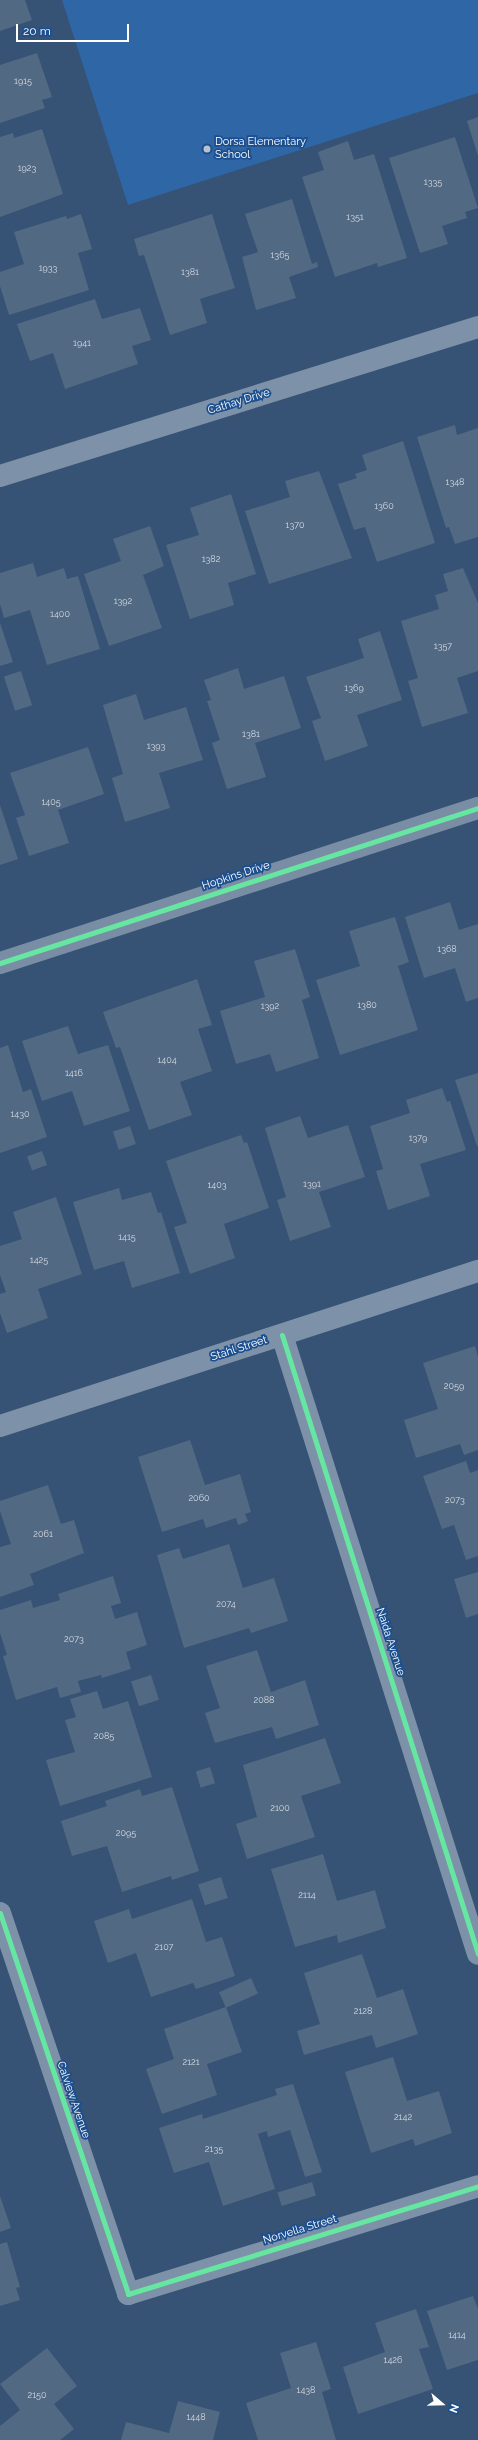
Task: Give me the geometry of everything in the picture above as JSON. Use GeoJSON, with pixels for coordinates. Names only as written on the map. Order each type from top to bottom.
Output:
{"type":"FeatureCollection","features":[{"type":"Feature","properties":{"kind":"street","name":"Cathay Drive"},"geometry":{"type":"LineString","coordinates":[[0,476],[478,327]]}},
{"type":"Feature","properties":{"kind":"street","name":"Hopkins Drive"},"geometry":{"type":"LineString","coordinates":[[0,963],[478,808]]}},
{"type":"Feature","properties":{"kind":"street","name":"Stahl Street"},"geometry":{"type":"LineString","coordinates":[[0,1426],[478,1271]]}},
{"type":"Feature","properties":{"kind":"street","name":"Naida Avenue"},"geometry":{"type":"LineString","coordinates":[[282,1335],[478,1954]]}},
{"type":"Feature","properties":{"kind":"street","name":"Calview Avenue"},"geometry":{"type":"LineString","coordinates":[[0,1913],[128,2294]]}},
{"type":"Feature","properties":{"kind":"street","name":"Norvella Street"},"geometry":{"type":"LineString","coordinates":[[128,2294],[478,2186]]}},
{"type":"Feature","properties":{"kind":"shaded area","name":"Dorsa Elementary School"},"geometry":{"type":"Polygon","coordinates":[[[62,0],[478,0],[478,93],[128,205],[62,0]]]}},
{"type":"Feature","properties":{"kind":"building"},"geometry":{"type":"Polygon","coordinates":[[[0,0],[25,0],[32,20],[0,31],[0,0]]]}},
{"type":"Feature","properties":{"kind":"building"},"geometry":{"type":"Polygon","coordinates":[[[37,53],[52,97],[42,100],[45,108],[0,123],[0,65],[37,53]]]}},
{"type":"Feature","properties":{"kind":"building"},"geometry":{"type":"Polygon","coordinates":[[[478,117],[478,156],[467,121],[478,117]]]}},
{"type":"Feature","properties":{"kind":"building"},"geometry":{"type":"Polygon","coordinates":[[[42,129],[63,194],[0,217],[0,137],[13,133],[14,138],[42,129]]]}},
{"type":"Feature","properties":{"kind":"building"},"geometry":{"type":"Polygon","coordinates":[[[455,137],[478,208],[465,212],[467,218],[442,226],[448,244],[420,253],[389,158],[455,137]]]}},
{"type":"Feature","properties":{"kind":"building"},"geometry":{"type":"Polygon","coordinates":[[[348,141],[354,160],[374,154],[407,258],[378,267],[377,263],[335,277],[302,177],[324,170],[318,152],[348,141]]]}},
{"type":"Feature","properties":{"kind":"building"},"geometry":{"type":"Polygon","coordinates":[[[292,199],[312,264],[317,262],[318,267],[289,277],[296,298],[256,310],[242,257],[258,252],[245,214],[292,199]]]}},
{"type":"Feature","properties":{"kind":"building"},"geometry":{"type":"Polygon","coordinates":[[[81,214],[92,249],[78,253],[89,290],[9,315],[0,286],[0,272],[24,264],[14,232],[66,216],[67,219],[81,214]]]}},
{"type":"Feature","properties":{"kind":"building"},"geometry":{"type":"Polygon","coordinates":[[[212,214],[235,288],[200,299],[207,323],[170,335],[144,255],[139,256],[134,239],[212,214]]]}},
{"type":"Feature","properties":{"kind":"building"},"geometry":{"type":"Polygon","coordinates":[[[95,299],[102,319],[140,308],[151,340],[132,346],[138,364],[65,389],[53,353],[30,361],[17,324],[95,299]]]}},
{"type":"Feature","properties":{"kind":"building"},"geometry":{"type":"Polygon","coordinates":[[[455,425],[457,435],[478,428],[478,537],[455,544],[449,527],[446,528],[417,437],[455,425]]]}},
{"type":"Feature","properties":{"kind":"building"},"geometry":{"type":"Polygon","coordinates":[[[403,441],[435,543],[377,562],[365,527],[354,530],[338,484],[357,478],[355,474],[367,470],[362,455],[403,441]]]}},
{"type":"Feature","properties":{"kind":"building"},"geometry":{"type":"Polygon","coordinates":[[[319,471],[352,558],[269,584],[245,511],[290,497],[285,481],[319,471]]]}},
{"type":"Feature","properties":{"kind":"building"},"geometry":{"type":"Polygon","coordinates":[[[231,494],[256,574],[228,583],[234,605],[190,619],[166,545],[199,535],[190,508],[231,494]]]}},
{"type":"Feature","properties":{"kind":"building"},"geometry":{"type":"Polygon","coordinates":[[[150,526],[164,566],[143,575],[162,628],[109,646],[84,574],[121,561],[113,539],[150,526]]]}},
{"type":"Feature","properties":{"kind":"building"},"geometry":{"type":"Polygon","coordinates":[[[33,563],[37,577],[64,568],[67,579],[78,576],[100,649],[47,665],[30,610],[4,618],[0,604],[0,573],[33,563]]]}},
{"type":"Feature","properties":{"kind":"building"},"geometry":{"type":"Polygon","coordinates":[[[463,568],[478,603],[478,671],[457,678],[468,713],[422,727],[408,681],[418,678],[401,621],[439,609],[435,595],[448,591],[443,574],[463,568]]]}},
{"type":"Feature","properties":{"kind":"building"},"geometry":{"type":"Polygon","coordinates":[[[0,623],[13,662],[0,666],[0,623]]]}},
{"type":"Feature","properties":{"kind":"building"},"geometry":{"type":"Polygon","coordinates":[[[380,631],[402,700],[357,715],[368,746],[325,761],[312,721],[321,718],[306,677],[364,658],[358,639],[380,631]]]}},
{"type":"Feature","properties":{"kind":"building"},"geometry":{"type":"Polygon","coordinates":[[[238,668],[244,689],[284,676],[301,728],[255,743],[266,777],[227,789],[212,743],[220,740],[207,701],[211,700],[204,680],[238,668]]]}},
{"type":"Feature","properties":{"kind":"building"},"geometry":{"type":"Polygon","coordinates":[[[21,671],[32,705],[15,711],[4,677],[21,671]]]}},
{"type":"Feature","properties":{"kind":"building"},"geometry":{"type":"Polygon","coordinates":[[[136,694],[144,720],[186,707],[203,760],[159,773],[170,808],[125,822],[112,778],[123,774],[103,705],[136,694]]]}},
{"type":"Feature","properties":{"kind":"building"},"geometry":{"type":"Polygon","coordinates":[[[88,747],[104,794],[58,810],[69,843],[29,856],[16,818],[25,815],[10,773],[88,747]]]}},
{"type":"Feature","properties":{"kind":"building"},"geometry":{"type":"Polygon","coordinates":[[[0,805],[18,859],[0,865],[0,805]]]}},
{"type":"Feature","properties":{"kind":"building"},"geometry":{"type":"Polygon","coordinates":[[[450,902],[459,930],[478,924],[478,998],[466,1002],[455,968],[424,978],[405,917],[450,902]]]}},
{"type":"Feature","properties":{"kind":"building"},"geometry":{"type":"Polygon","coordinates":[[[395,917],[409,962],[398,966],[418,1030],[340,1055],[316,980],[360,966],[349,931],[395,917]]]}},
{"type":"Feature","properties":{"kind":"building"},"geometry":{"type":"Polygon","coordinates":[[[295,949],[310,997],[302,1000],[319,1058],[276,1072],[270,1054],[236,1064],[220,1011],[265,997],[254,961],[295,949]]]}},
{"type":"Feature","properties":{"kind":"building"},"geometry":{"type":"Polygon","coordinates":[[[197,979],[212,1025],[198,1029],[212,1071],[180,1082],[192,1115],[149,1130],[120,1047],[116,1048],[103,1012],[197,979]]]}},
{"type":"Feature","properties":{"kind":"building"},"geometry":{"type":"Polygon","coordinates":[[[68,1026],[78,1054],[108,1045],[130,1111],[84,1126],[72,1091],[42,1101],[22,1041],[68,1026]]]}},
{"type":"Feature","properties":{"kind":"building"},"geometry":{"type":"Polygon","coordinates":[[[8,1045],[23,1092],[31,1089],[47,1137],[0,1153],[0,1048],[8,1045]]]}},
{"type":"Feature","properties":{"kind":"building"},"geometry":{"type":"Polygon","coordinates":[[[478,1073],[478,1146],[477,1146],[455,1080],[478,1073]]]}},
{"type":"Feature","properties":{"kind":"building"},"geometry":{"type":"Polygon","coordinates":[[[442,1088],[447,1102],[450,1101],[466,1150],[420,1164],[430,1196],[388,1210],[376,1171],[383,1169],[370,1126],[410,1113],[406,1100],[442,1088]]]}},
{"type":"Feature","properties":{"kind":"building"},"geometry":{"type":"Polygon","coordinates":[[[300,1116],[308,1138],[348,1125],[365,1177],[319,1192],[331,1227],[290,1241],[277,1200],[286,1197],[265,1128],[300,1116]]]}},
{"type":"Feature","properties":{"kind":"building"},"geometry":{"type":"Polygon","coordinates":[[[130,1126],[136,1144],[119,1150],[113,1132],[130,1126]]]}},
{"type":"Feature","properties":{"kind":"building"},"geometry":{"type":"Polygon","coordinates":[[[241,1135],[244,1143],[247,1142],[269,1208],[224,1224],[235,1258],[190,1274],[174,1227],[187,1223],[166,1161],[241,1135]]]}},
{"type":"Feature","properties":{"kind":"building"},"geometry":{"type":"Polygon","coordinates":[[[42,1151],[47,1165],[32,1171],[27,1156],[42,1151]]]}},
{"type":"Feature","properties":{"kind":"building"},"geometry":{"type":"Polygon","coordinates":[[[119,1188],[122,1200],[151,1192],[158,1213],[161,1212],[180,1273],[132,1288],[124,1261],[94,1270],[73,1202],[119,1188]]]}},
{"type":"Feature","properties":{"kind":"building"},"geometry":{"type":"Polygon","coordinates":[[[56,1197],[82,1274],[38,1289],[48,1318],[7,1333],[0,1313],[0,1294],[6,1292],[0,1275],[0,1246],[22,1239],[13,1212],[56,1197]]]}},
{"type":"Feature","properties":{"kind":"building"},"geometry":{"type":"Polygon","coordinates":[[[475,1346],[478,1357],[478,1450],[464,1455],[460,1444],[416,1458],[404,1420],[438,1409],[423,1363],[475,1346]]]}},
{"type":"Feature","properties":{"kind":"building"},"geometry":{"type":"Polygon","coordinates":[[[190,1440],[205,1485],[240,1474],[251,1512],[245,1514],[248,1521],[238,1525],[236,1518],[206,1528],[203,1519],[162,1532],[138,1457],[190,1440]]]}},
{"type":"Feature","properties":{"kind":"building"},"geometry":{"type":"Polygon","coordinates":[[[466,1461],[470,1473],[478,1470],[478,1556],[466,1560],[454,1525],[442,1529],[423,1476],[466,1461]]]}},
{"type":"Feature","properties":{"kind":"building"},"geometry":{"type":"Polygon","coordinates":[[[48,1485],[61,1524],[74,1520],[84,1553],[30,1574],[34,1585],[0,1597],[0,1547],[11,1544],[0,1511],[0,1501],[48,1485]]]}},
{"type":"Feature","properties":{"kind":"building"},"geometry":{"type":"Polygon","coordinates":[[[229,1544],[243,1588],[274,1578],[288,1621],[251,1633],[249,1628],[184,1648],[157,1555],[179,1548],[183,1559],[229,1544]]]}},
{"type":"Feature","properties":{"kind":"building"},"geometry":{"type":"Polygon","coordinates":[[[478,1572],[478,1614],[466,1618],[454,1579],[478,1572]]]}},
{"type":"Feature","properties":{"kind":"building"},"geometry":{"type":"Polygon","coordinates":[[[113,1576],[121,1603],[111,1606],[115,1619],[137,1612],[147,1645],[126,1652],[131,1669],[102,1678],[101,1675],[78,1681],[81,1692],[60,1698],[57,1687],[16,1700],[3,1656],[7,1655],[0,1633],[0,1610],[31,1600],[33,1608],[60,1600],[58,1594],[113,1576]]]}},
{"type":"Feature","properties":{"kind":"building"},"geometry":{"type":"Polygon","coordinates":[[[257,1650],[271,1692],[305,1680],[319,1725],[276,1739],[272,1727],[215,1743],[205,1713],[220,1708],[206,1666],[257,1650]]]}},
{"type":"Feature","properties":{"kind":"building"},"geometry":{"type":"Polygon","coordinates":[[[151,1675],[159,1700],[139,1706],[131,1681],[151,1675]]]}},
{"type":"Feature","properties":{"kind":"building"},"geometry":{"type":"Polygon","coordinates":[[[97,1691],[103,1709],[128,1701],[152,1777],[60,1806],[46,1760],[75,1752],[65,1720],[76,1717],[70,1699],[97,1691]]]}},
{"type":"Feature","properties":{"kind":"building"},"geometry":{"type":"Polygon","coordinates":[[[325,1738],[341,1783],[301,1796],[315,1837],[247,1859],[236,1824],[257,1817],[243,1765],[325,1738]]]}},
{"type":"Feature","properties":{"kind":"building"},"geometry":{"type":"Polygon","coordinates":[[[210,1767],[215,1783],[201,1788],[196,1771],[210,1767]]]}},
{"type":"Feature","properties":{"kind":"building"},"geometry":{"type":"Polygon","coordinates":[[[172,1787],[199,1871],[172,1880],[171,1876],[122,1892],[107,1846],[72,1856],[61,1821],[107,1806],[105,1801],[140,1789],[142,1796],[172,1787]]]}},
{"type":"Feature","properties":{"kind":"building"},"geometry":{"type":"Polygon","coordinates":[[[323,1854],[337,1901],[375,1890],[386,1928],[338,1943],[337,1935],[295,1947],[271,1869],[323,1854]]]}},
{"type":"Feature","properties":{"kind":"building"},"geometry":{"type":"Polygon","coordinates":[[[221,1877],[228,1898],[205,1905],[198,1884],[221,1877]]]}},
{"type":"Feature","properties":{"kind":"building"},"geometry":{"type":"Polygon","coordinates":[[[192,1899],[206,1942],[222,1937],[235,1976],[196,1989],[193,1983],[151,1997],[136,1953],[108,1963],[94,1921],[129,1909],[132,1919],[192,1899]]]}},
{"type":"Feature","properties":{"kind":"building"},"geometry":{"type":"Polygon","coordinates":[[[362,1954],[377,1998],[403,1989],[418,2034],[376,2048],[372,2035],[304,2055],[297,2031],[320,2024],[304,1973],[362,1954]]]}},
{"type":"Feature","properties":{"kind":"building"},"geometry":{"type":"Polygon","coordinates":[[[251,1978],[258,1994],[226,2008],[219,1992],[251,1978]]]}},
{"type":"Feature","properties":{"kind":"building"},"geometry":{"type":"Polygon","coordinates":[[[226,2007],[242,2052],[207,2064],[217,2095],[162,2114],[146,2069],[174,2059],[164,2029],[226,2007]]]}},
{"type":"Feature","properties":{"kind":"building"},"geometry":{"type":"Polygon","coordinates":[[[393,2057],[407,2101],[439,2091],[452,2133],[415,2146],[413,2139],[371,2153],[345,2072],[393,2057]]]}},
{"type":"Feature","properties":{"kind":"building"},"geometry":{"type":"Polygon","coordinates":[[[293,2084],[322,2172],[305,2177],[290,2130],[268,2137],[267,2131],[258,2134],[275,2189],[223,2206],[209,2162],[174,2173],[159,2128],[202,2114],[203,2119],[277,2095],[275,2089],[293,2084]]]}},
{"type":"Feature","properties":{"kind":"building"},"geometry":{"type":"Polygon","coordinates":[[[312,2182],[316,2195],[282,2206],[278,2193],[312,2182]]]}},
{"type":"Feature","properties":{"kind":"building"},"geometry":{"type":"Polygon","coordinates":[[[0,2196],[11,2228],[0,2232],[0,2196]]]}},
{"type":"Feature","properties":{"kind":"building"},"geometry":{"type":"Polygon","coordinates":[[[7,2242],[20,2287],[16,2288],[20,2300],[0,2306],[0,2244],[7,2242]]]}},
{"type":"Feature","properties":{"kind":"building"},"geometry":{"type":"Polygon","coordinates":[[[473,2296],[478,2309],[478,2360],[447,2370],[427,2311],[473,2296]]]}},
{"type":"Feature","properties":{"kind":"building"},"geometry":{"type":"Polygon","coordinates":[[[416,2309],[429,2347],[419,2349],[433,2389],[358,2414],[343,2367],[385,2352],[375,2323],[416,2309]]]}},
{"type":"Feature","properties":{"kind":"building"},"geometry":{"type":"Polygon","coordinates":[[[316,2342],[331,2389],[322,2392],[336,2440],[258,2440],[246,2403],[291,2388],[280,2353],[316,2342]]]}},
{"type":"Feature","properties":{"kind":"building"},"geometry":{"type":"Polygon","coordinates":[[[47,2348],[77,2386],[54,2404],[74,2429],[60,2440],[0,2440],[0,2426],[20,2410],[0,2384],[47,2348]]]}},
{"type":"Feature","properties":{"kind":"building"},"geometry":{"type":"Polygon","coordinates":[[[178,2401],[220,2412],[213,2440],[121,2440],[126,2422],[169,2433],[178,2401]]]}},
{"type":"Feature","properties":{"kind":"cycle path"},"geometry":{"type":"LineString","coordinates":[[0,963],[478,808]]}},
{"type":"Feature","properties":{"kind":"cycle path"},"geometry":{"type":"LineString","coordinates":[[282,1335],[478,1954]]}},
{"type":"Feature","properties":{"kind":"cycle path"},"geometry":{"type":"LineString","coordinates":[[0,1913],[128,2294],[478,2186]]}},
{"type":"Feature","properties":{"kind":"place","name":"Dorsa Elementary School"},"geometry":{"type":"Point","coordinates":[207,149]}}]}
